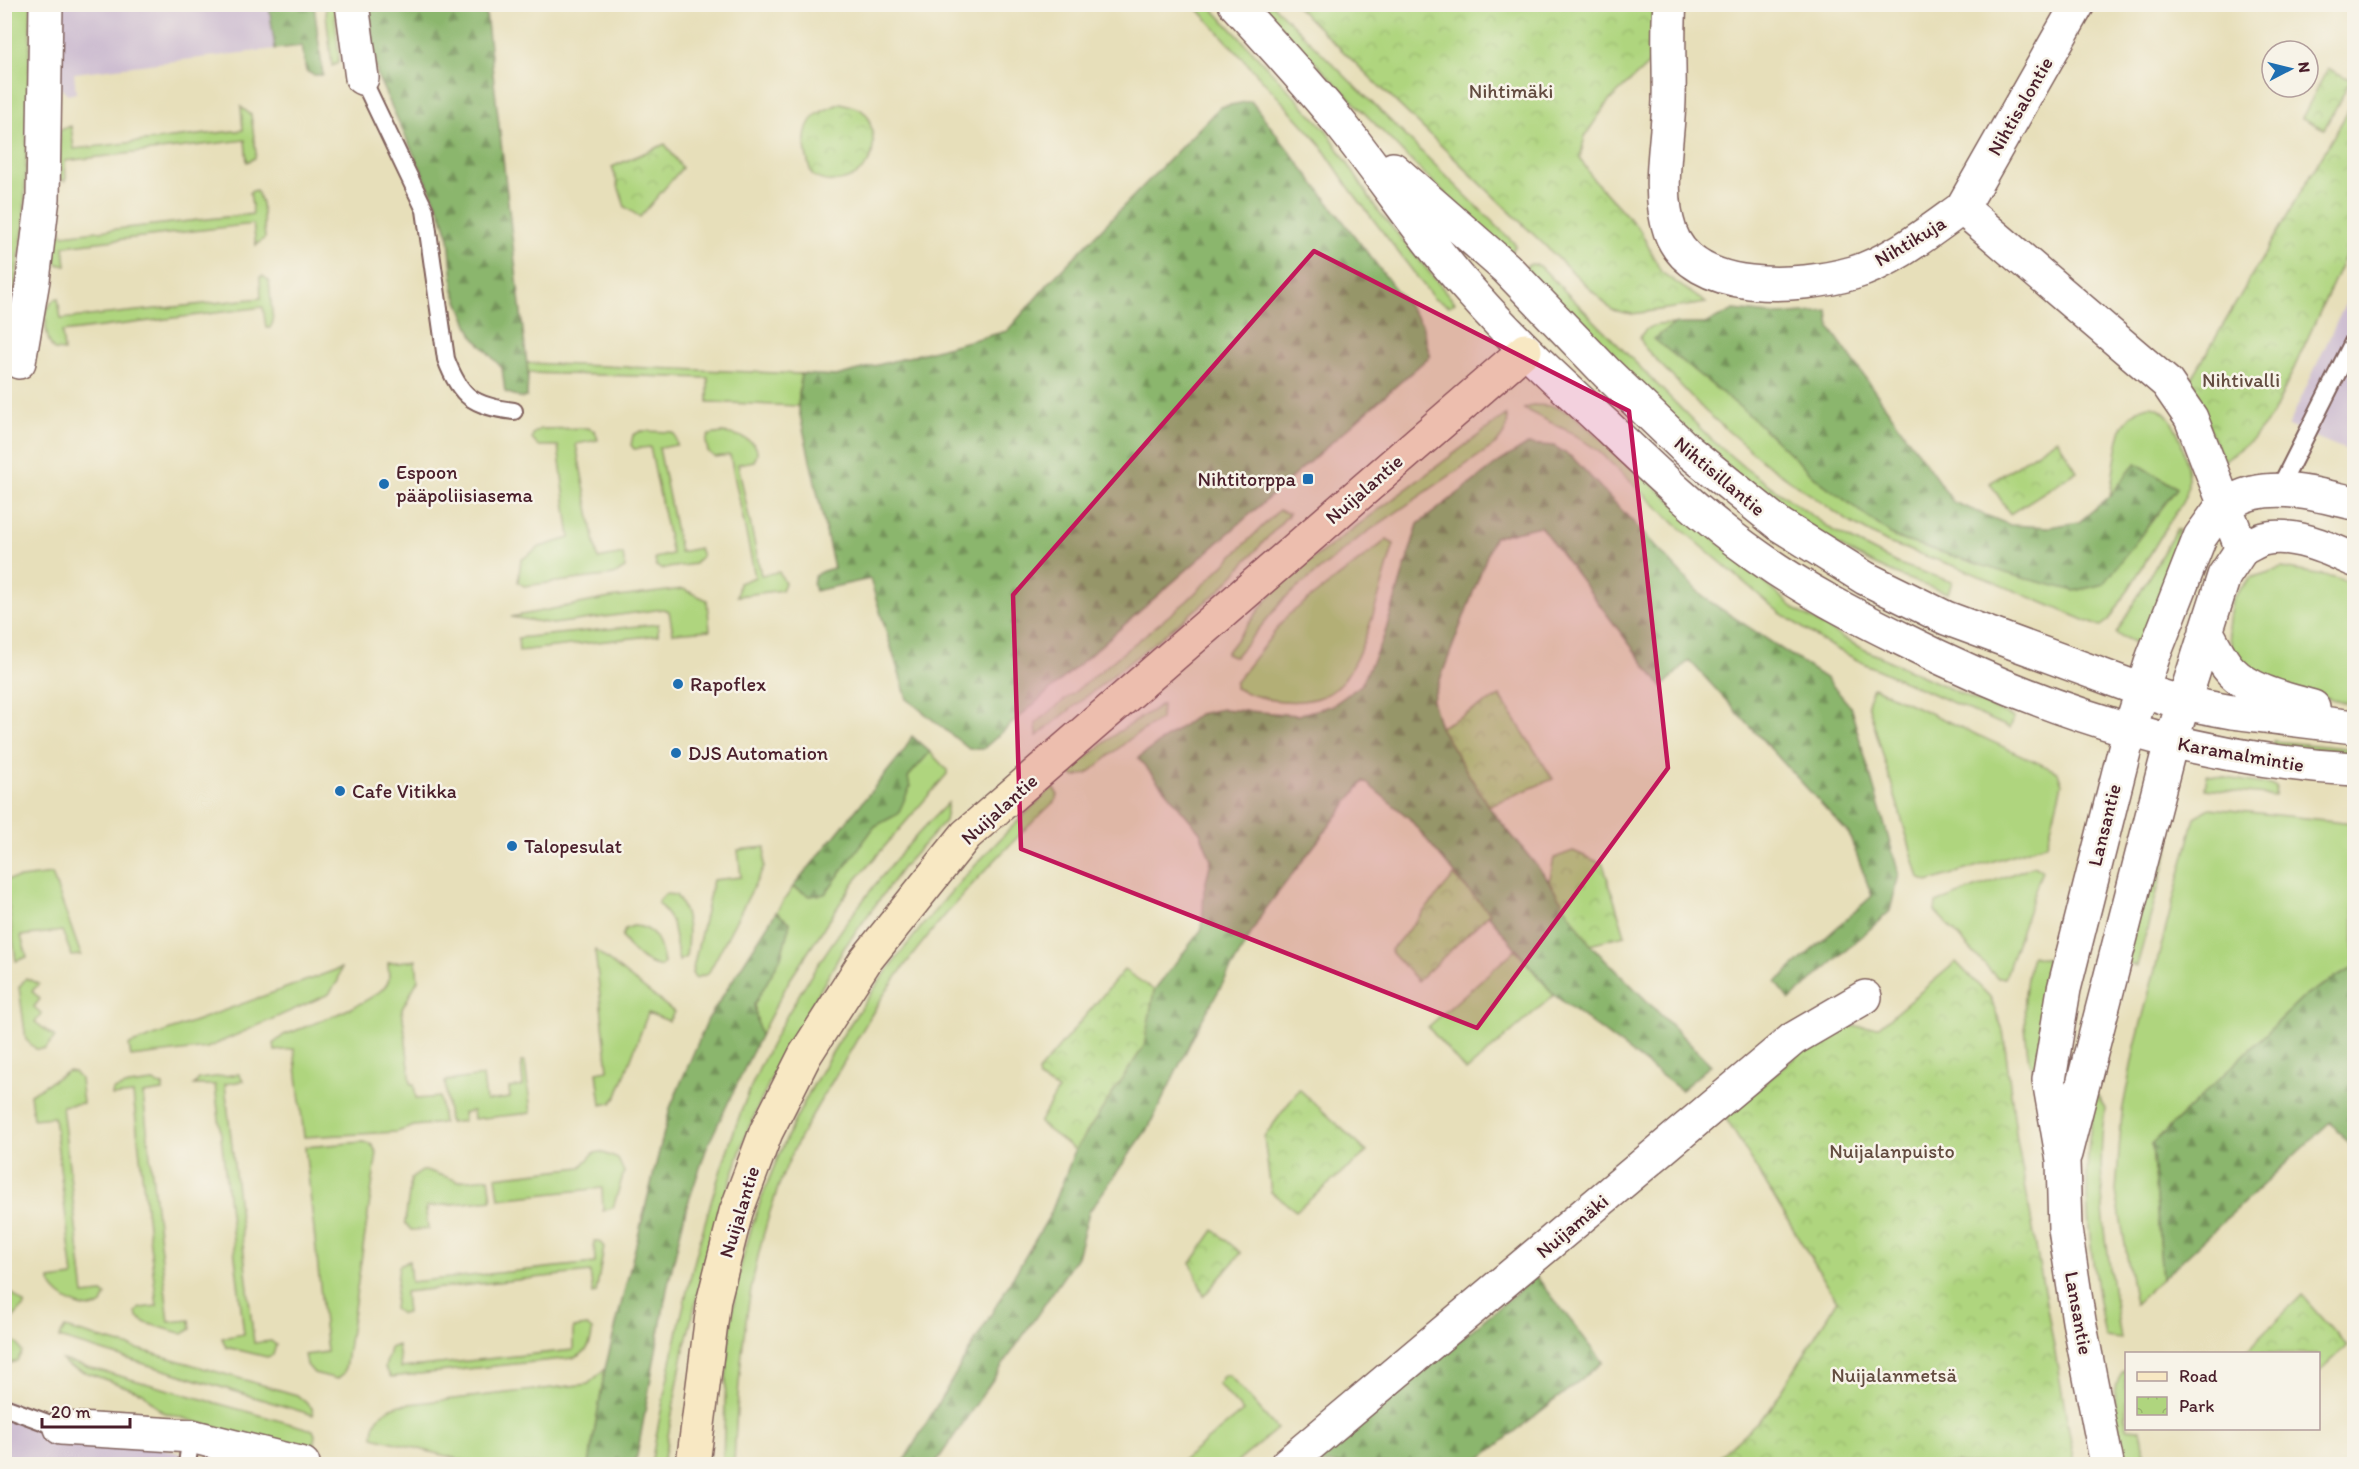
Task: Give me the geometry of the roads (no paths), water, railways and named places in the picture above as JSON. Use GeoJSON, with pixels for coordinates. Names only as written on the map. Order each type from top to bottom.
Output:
{"type":"FeatureCollection","features":[{"type":"Feature","properties":{"kind":"main road","name":"Nuijalantie"},"geometry":{"type":"LineString","coordinates":[[693,1464],[714,1299],[736,1212],[766,1132],[805,1055],[865,961],[966,835],[1525,350]]}},
{"type":"Feature","properties":{"kind":"street"},"geometry":{"type":"LineString","coordinates":[[18,362],[33,280],[43,198],[46,4]]}},
{"type":"Feature","properties":{"kind":"street"},"geometry":{"type":"LineString","coordinates":[[352,4],[362,78]]}},
{"type":"Feature","properties":{"kind":"street","name":"Nihtisillantie"},"geometry":{"type":"LineString","coordinates":[[1235,4],[1340,123],[1463,283],[1525,350],[1690,503],[1756,555],[1841,609],[1948,662],[2072,713],[2129,732]]}},
{"type":"Feature","properties":{"kind":"street","name":"Nihtisalontie"},"geometry":{"type":"LineString","coordinates":[[1962,208],[2078,4]]}},
{"type":"Feature","properties":{"kind":"street","name":"Nihtikuja"},"geometry":{"type":"LineString","coordinates":[[1669,14],[1670,81],[1663,202],[1670,232],[1681,252],[1708,271],[1730,279],[1792,285],[1854,273],[1908,246],[1962,208],[2167,383],[2191,418],[2242,549]]}},
{"type":"Feature","properties":{"kind":"street","name":"Nihtisillantie"},"geometry":{"type":"LineString","coordinates":[[1340,123],[1506,268],[1559,320],[1606,373],[1687,450],[1790,531],[1866,578],[1946,618],[2144,691],[2183,703]]}},
{"type":"Feature","properties":{"kind":"street","name":"Nuijalantie"},"geometry":{"type":"LineString","coordinates":[[1525,350],[1559,320]]}},
{"type":"Feature","properties":{"kind":"street"},"geometry":{"type":"LineString","coordinates":[[2223,505],[2253,493],[2278,490],[2304,492],[2355,503]]}},
{"type":"Feature","properties":{"kind":"street","name":"Lansantie"},"geometry":{"type":"LineString","coordinates":[[2107,1464],[2079,1321],[2065,1229],[2063,1161],[2049,1080],[2064,989],[2129,732],[2153,657],[2200,537],[2223,505]]}},
{"type":"Feature","properties":{"kind":"street"},"geometry":{"type":"LineString","coordinates":[[2242,549],[2264,539],[2289,539],[2328,548],[2355,560]]}},
{"type":"Feature","properties":{"kind":"street","name":"Lansantie"},"geometry":{"type":"LineString","coordinates":[[2063,1161],[2085,1085],[2105,996],[2171,742],[2224,576],[2242,549]]}},
{"type":"Feature","properties":{"kind":"street"},"geometry":{"type":"LineString","coordinates":[[2206,631],[2230,671],[2238,677],[2263,692],[2355,721]]}},
{"type":"Feature","properties":{"kind":"street","name":"Karamalmintie"},"geometry":{"type":"LineString","coordinates":[[2183,703],[2355,727]]}},
{"type":"Feature","properties":{"kind":"street","name":"Karamalmintie"},"geometry":{"type":"LineString","coordinates":[[2129,732],[2223,753],[2322,768],[2355,769]]}},
{"type":"Feature","properties":{"kind":"street","name":"Nuijamäki"},"geometry":{"type":"LineString","coordinates":[[1287,1464],[1793,1039],[1864,997]]}},
{"type":"Feature","properties":{"kind":"street"},"geometry":{"type":"LineString","coordinates":[[61,1428],[189,1450],[303,1464]]}},
{"type":"Feature","properties":{"kind":"lane"},"geometry":{"type":"LineString","coordinates":[[362,78],[425,210],[446,358],[455,382],[468,398],[492,409],[514,411]]}},
{"type":"Feature","properties":{"kind":"lane"},"geometry":{"type":"LineString","coordinates":[[2278,490],[2355,340]]}},
{"type":"Feature","properties":{"kind":"lane"},"geometry":{"type":"LineString","coordinates":[[4,1407],[61,1428]]}},
{"type":"Feature","properties":{"kind":"place","name":"Nihtitorppa"},"geometry":{"type":"Point","coordinates":[1308,479]}},
{"type":"Feature","properties":{"kind":"place","name":"Espoon pääpoliisiasema"},"geometry":{"type":"Point","coordinates":[384,484]}},
{"type":"Feature","properties":{"kind":"place","name":"Rapoflex"},"geometry":{"type":"Point","coordinates":[678,684]}},
{"type":"Feature","properties":{"kind":"place","name":"DJS Automation"},"geometry":{"type":"Point","coordinates":[676,753]}},
{"type":"Feature","properties":{"kind":"place","name":"Cafe Vitikka"},"geometry":{"type":"Point","coordinates":[340,791]}},
{"type":"Feature","properties":{"kind":"place","name":"Talopesulat"},"geometry":{"type":"Point","coordinates":[512,846]}},
{"type":"Feature","properties":{"kind":"park label","name":"Nihtimäki"},"geometry":{"type":"Point","coordinates":[1511,91]}},
{"type":"Feature","properties":{"kind":"park label","name":"Nihtivalli"},"geometry":{"type":"Point","coordinates":[2241,380]}},
{"type":"Feature","properties":{"kind":"park label","name":"Nuijalanpuisto"},"geometry":{"type":"Point","coordinates":[1892,1151]}},
{"type":"Feature","properties":{"kind":"park label","name":"Nuijalanmetsä"},"geometry":{"type":"Point","coordinates":[1894,1375]}}]}
